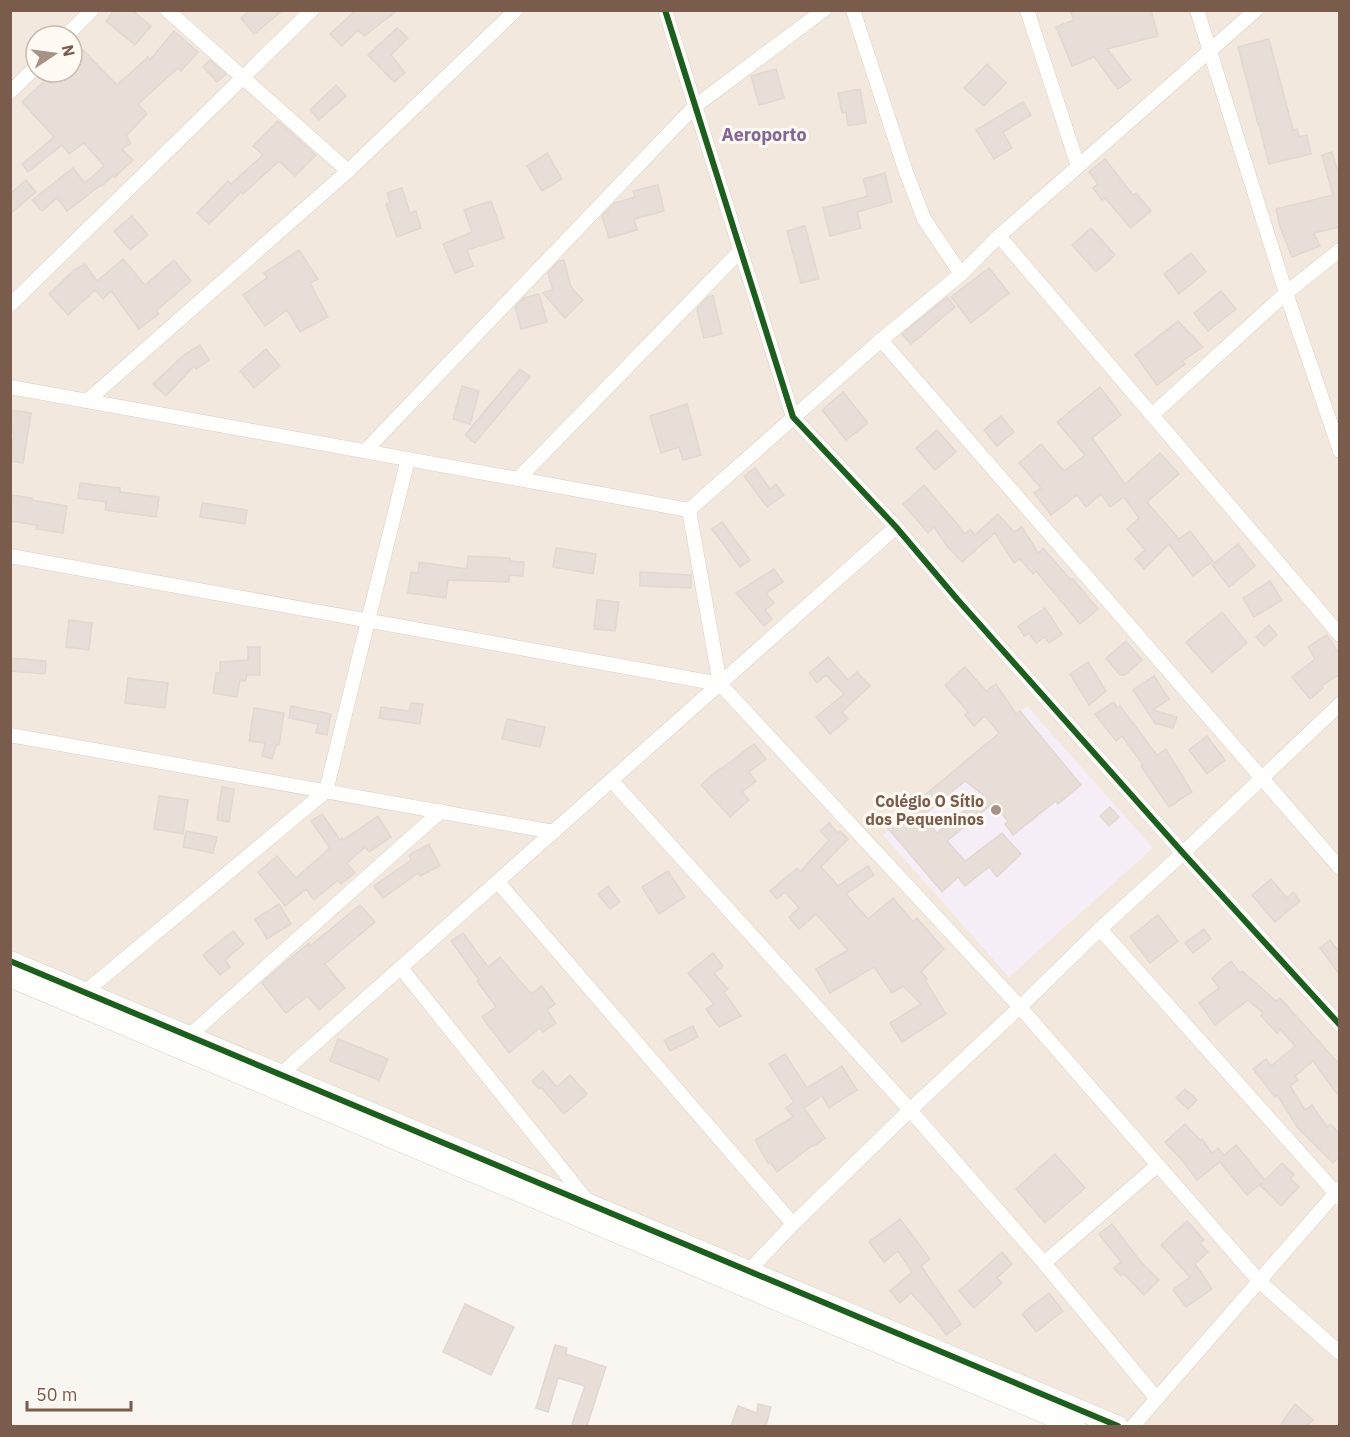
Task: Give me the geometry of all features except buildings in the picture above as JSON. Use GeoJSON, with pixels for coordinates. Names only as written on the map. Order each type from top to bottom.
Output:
{"type":"FeatureCollection","features":[{"type":"Feature","properties":{"kind":"street"},"geometry":{"type":"LineString","coordinates":[[78,24],[92,10]]}},
{"type":"Feature","properties":{"kind":"street"},"geometry":{"type":"LineString","coordinates":[[166,10],[348,171]]}},
{"type":"Feature","properties":{"kind":"street"},"geometry":{"type":"LineString","coordinates":[[10,305],[312,10]]}},
{"type":"Feature","properties":{"kind":"street"},"geometry":{"type":"LineString","coordinates":[[87,401],[348,171],[516,10]]}},
{"type":"Feature","properties":{"kind":"street"},"geometry":{"type":"LineString","coordinates":[[665,10],[793,417],[896,527],[957,599],[1340,1025]]}},
{"type":"Feature","properties":{"kind":"street"},"geometry":{"type":"LineString","coordinates":[[366,451],[694,108],[824,10]]}},
{"type":"Feature","properties":{"kind":"street"},"geometry":{"type":"LineString","coordinates":[[854,10],[906,172],[924,219],[961,274]]}},
{"type":"Feature","properties":{"kind":"street"},"geometry":{"type":"LineString","coordinates":[[1027,10],[1078,166]]}},
{"type":"Feature","properties":{"kind":"street"},"geometry":{"type":"LineString","coordinates":[[1197,10],[1340,451]]}},
{"type":"Feature","properties":{"kind":"street"},"geometry":{"type":"LineString","coordinates":[[688,510],[881,340],[961,274],[999,236],[1256,10]]}},
{"type":"Feature","properties":{"kind":"street"},"geometry":{"type":"LineString","coordinates":[[10,92],[24,79]]}},
{"type":"Feature","properties":{"kind":"street"},"geometry":{"type":"LineString","coordinates":[[999,236],[1340,635]]}},
{"type":"Feature","properties":{"kind":"street"},"geometry":{"type":"LineString","coordinates":[[518,479],[741,250]]}},
{"type":"Feature","properties":{"kind":"street"},"geometry":{"type":"LineString","coordinates":[[1152,415],[1287,293],[1340,250]]}},
{"type":"Feature","properties":{"kind":"street"},"geometry":{"type":"LineString","coordinates":[[881,340],[1340,868]]}},
{"type":"Feature","properties":{"kind":"street"},"geometry":{"type":"LineString","coordinates":[[10,387],[688,510]]}},
{"type":"Feature","properties":{"kind":"street"},"geometry":{"type":"LineString","coordinates":[[85,992],[326,791],[408,459]]}},
{"type":"Feature","properties":{"kind":"street"},"geometry":{"type":"LineString","coordinates":[[688,510],[720,684],[1020,1007],[1259,1281],[1340,1353]]}},
{"type":"Feature","properties":{"kind":"street"},"geometry":{"type":"LineString","coordinates":[[281,1074],[896,527]]}},
{"type":"Feature","properties":{"kind":"street"},"geometry":{"type":"LineString","coordinates":[[10,556],[720,684]]}},
{"type":"Feature","properties":{"kind":"street"},"geometry":{"type":"LineString","coordinates":[[742,1277],[910,1110],[1340,704]]}},
{"type":"Feature","properties":{"kind":"street"},"geometry":{"type":"LineString","coordinates":[[10,735],[554,832]]}},
{"type":"Feature","properties":{"kind":"street"},"geometry":{"type":"LineString","coordinates":[[612,781],[910,1110],[1044,1263],[1157,1399]]}},
{"type":"Feature","properties":{"kind":"street"},"geometry":{"type":"LineString","coordinates":[[189,1036],[441,811]]}},
{"type":"Feature","properties":{"kind":"street"},"geometry":{"type":"LineString","coordinates":[[498,882],[793,1224]]}},
{"type":"Feature","properties":{"kind":"street"},"geometry":{"type":"LineString","coordinates":[[1100,929],[1338,1194],[1133,1426]]}},
{"type":"Feature","properties":{"kind":"street"},"geometry":{"type":"LineString","coordinates":[[10,961],[590,1204],[742,1277],[1075,1426]]}},
{"type":"Feature","properties":{"kind":"street"},"geometry":{"type":"LineString","coordinates":[[401,968],[590,1204]]}},
{"type":"Feature","properties":{"kind":"street"},"geometry":{"type":"LineString","coordinates":[[10,978],[742,1277],[1118,1426]]}},
{"type":"Feature","properties":{"kind":"street"},"geometry":{"type":"LineString","coordinates":[[1044,1263],[1158,1165]]}},
{"type":"Feature","properties":{"kind":"shaded area"},"geometry":{"type":"Polygon","coordinates":[[[10,11],[1339,11],[1339,1426],[1118,1426],[11,961],[10,11]]]}},
{"type":"Feature","properties":{"kind":"shaded area"},"geometry":{"type":"Polygon","coordinates":[[[1027,706],[1153,848],[1009,977],[883,835],[1027,706]]]}},
{"type":"Feature","properties":{"kind":"cycle path"},"geometry":{"type":"LineString","coordinates":[[665,10],[793,417],[896,527],[1183,853],[1340,1025]]}},
{"type":"Feature","properties":{"kind":"cycle path"},"geometry":{"type":"LineString","coordinates":[[10,961],[1118,1426]]}},
{"type":"Feature","properties":{"kind":"place","name":"Colégio O Sítio dos Pequeninos"},"geometry":{"type":"Point","coordinates":[996,810]}},
{"type":"Feature","properties":{"kind":"district","name":"Aeroporto"},"geometry":{"type":"Point","coordinates":[764,134]}}]}
